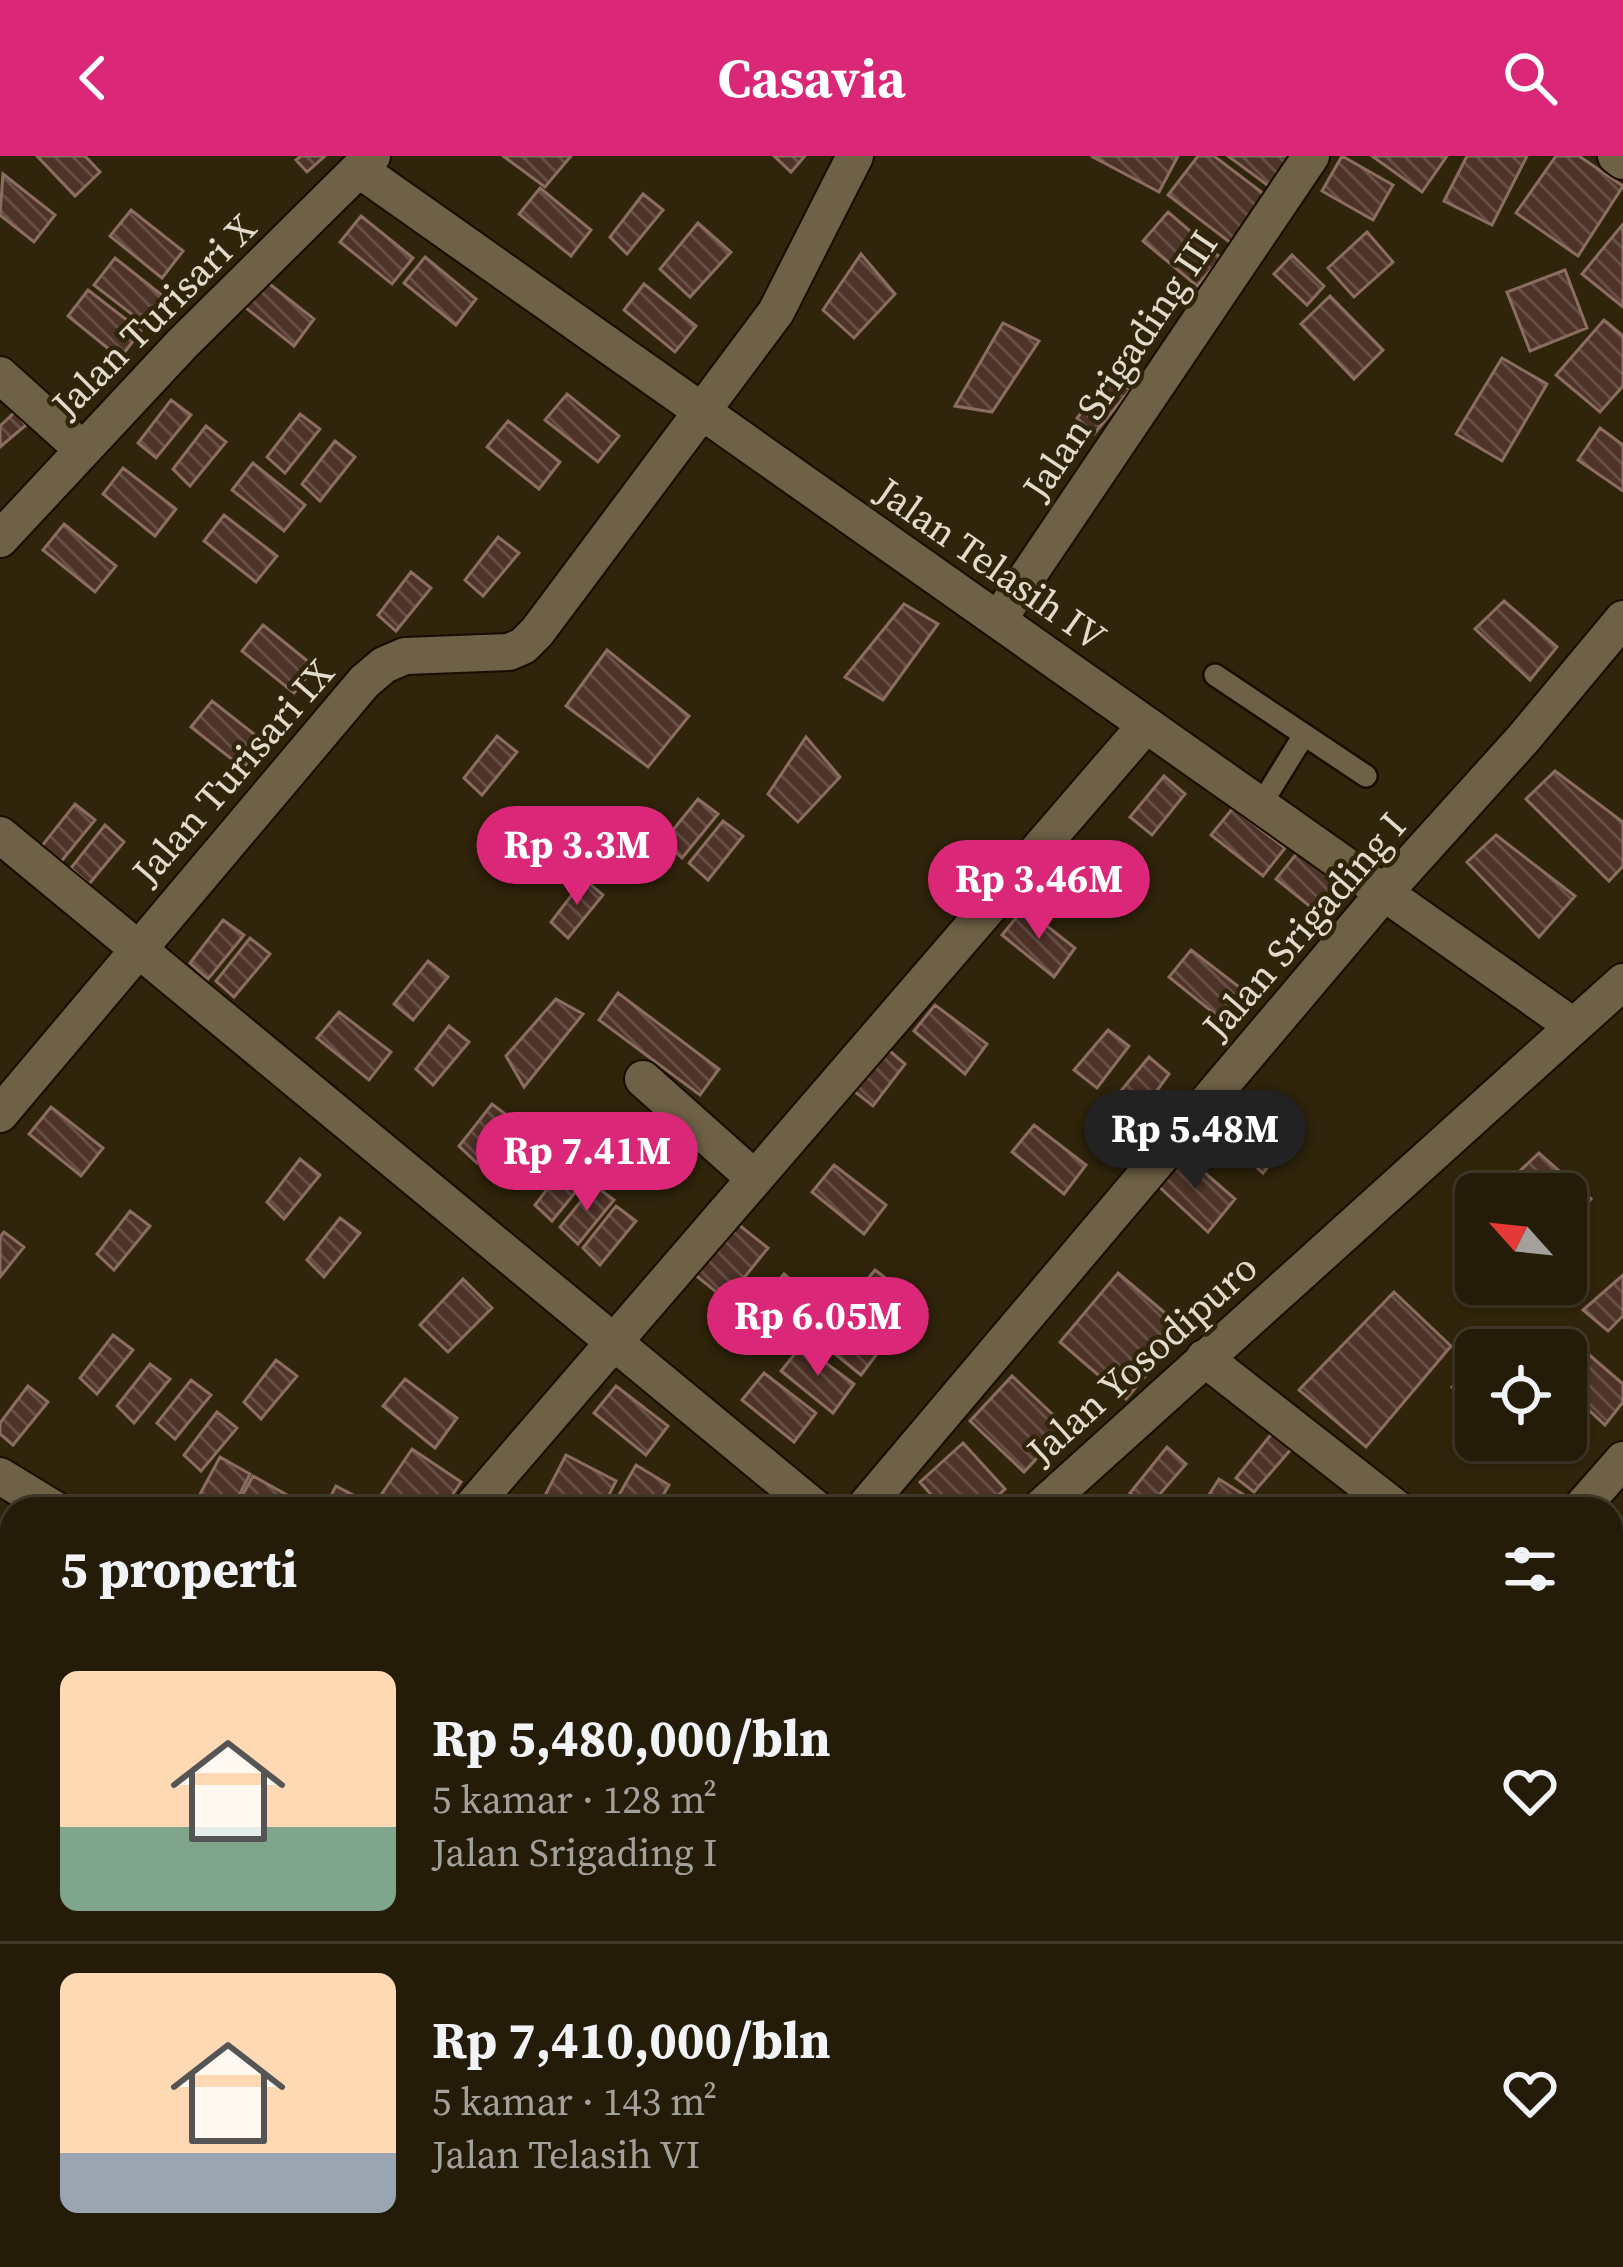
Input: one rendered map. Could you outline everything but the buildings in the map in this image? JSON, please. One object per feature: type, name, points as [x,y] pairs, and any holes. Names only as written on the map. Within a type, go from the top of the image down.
[{"type":"street","name":"Jalan Turisari IX","points":[[0,1114],[364,682],[384,665],[405,656],[509,652],[523,646],[776,312],[855,156]]},
{"type":"street","name":"Jalan Srigading III","points":[[998,620],[1312,156]]},
{"type":"street","name":"Jalan Telasih IV","points":[[366,163],[703,412],[1573,1026]]},
{"type":"street","name":"Jalan Turisari X","points":[[0,538],[366,163]]},
{"type":"street","points":[[0,375],[82,449]]},
{"type":"street","name":"Jalan Srigading I","points":[[873,1497],[1384,893],[1523,740],[1623,619]]},
{"type":"street","points":[[480,1497],[1146,724]]},
{"type":"street","points":[[0,835],[801,1497]]},
{"type":"street","name":"Jalan Yosodipuro","points":[[1053,1497],[1623,982]]},
{"type":"street","points":[[643,1078],[753,1178]]},
{"type":"street","points":[[1204,1358],[1382,1497]]},
{"type":"street","points":[[1591,1497],[1623,1460]]},
{"type":"street","points":[[0,1476],[34,1497]]},
{"type":"lane","points":[[1215,675],[1366,776]]},
{"type":"lane","points":[[1260,806],[1304,735]]}]
